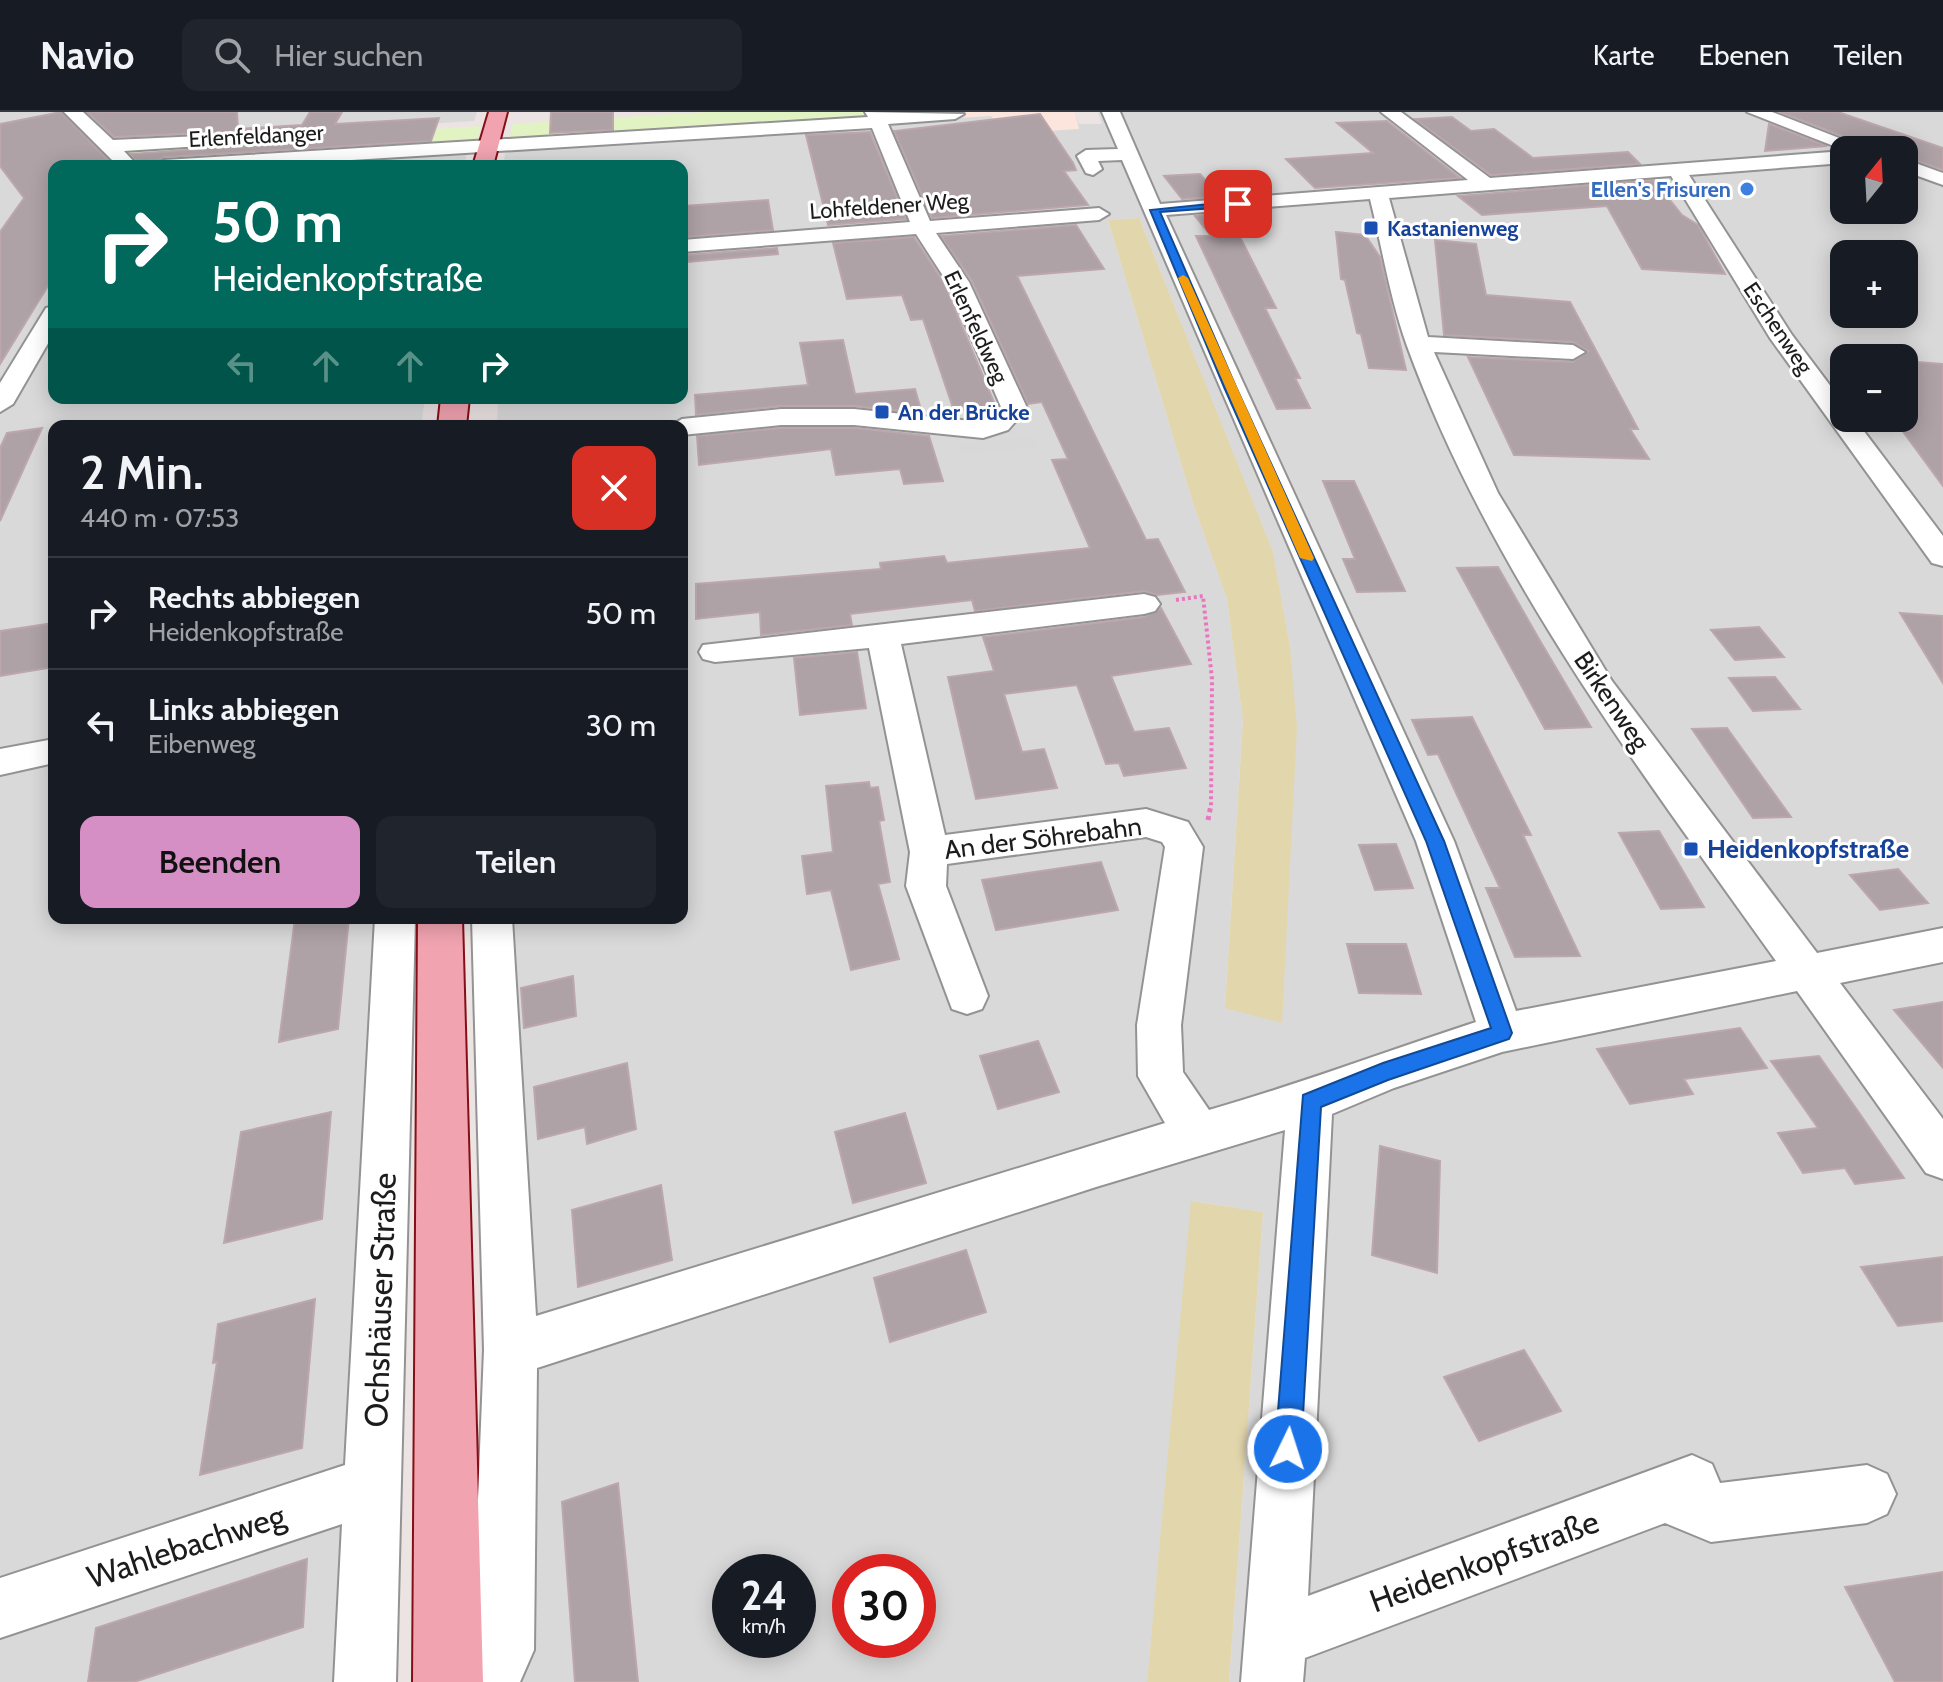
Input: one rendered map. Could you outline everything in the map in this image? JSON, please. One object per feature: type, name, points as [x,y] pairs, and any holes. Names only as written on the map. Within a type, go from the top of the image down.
[{"type":"main road","points":[[485,156],[496,120]]},
{"type":"main road","points":[[440,924],[448,1682]]},
{"type":"street","points":[[73,112],[123,160]]},
{"type":"street","points":[[1111,112],[1230,387],[1435,841],[1502,1033]]},
{"type":"street","points":[[1390,112],[1486,185]]},
{"type":"street","points":[[1756,112],[1830,138]]},
{"type":"street","name":"Erlenfeldanger","points":[[357,160],[485,156],[877,118],[955,114]]},
{"type":"street","name":"Erlenfeldweg","points":[[688,426],[781,417],[854,417],[983,430],[999,424],[1014,408],[958,282],[922,227],[877,118]]},
{"type":"street","name":"Erlenfeldanger","points":[[110,146],[218,140]]},
{"type":"street","points":[[1084,156],[1129,154]]},
{"type":"street","points":[[1154,210],[1830,158]]},
{"type":"street","points":[[1918,170],[1943,179]]},
{"type":"street","name":"Eschenweg","points":[[1677,171],[1782,338],[1943,557]]},
{"type":"street","name":"Birkenweg","points":[[1378,193],[1418,344],[1484,493],[1599,688],[1943,1157]]},
{"type":"street","name":"Lohfeldener Weg","points":[[688,246],[1099,214]]},
{"type":"street","points":[[0,404],[48,323]]},
{"type":"street","points":[[1418,344],[1573,352]]},
{"type":"street","points":[[715,652],[883,636],[1144,604]]},
{"type":"street","name":"An der Söhrebahn","points":[[883,636],[929,852],[926,886],[967,996]]},
{"type":"street","points":[[0,762],[48,752]]},
{"type":"street","name":"An der Söhrebahn","points":[[929,852],[1146,823],[1175,832],[1184,847],[1159,1025],[1161,1076],[1199,1135]]},
{"type":"street","name":"Ochshäuser Straße","points":[[365,1682],[395,924]]},
{"type":"street","points":[[488,1682],[503,1650],[511,1350],[492,924]]},
{"type":"street","points":[[511,1350],[1096,1165],[1310,1102],[1383,1072],[1502,1033],[1943,945]]},
{"type":"street","name":"Heidenkopfstraße","points":[[1310,1102],[1274,1660],[1679,1489],[1711,1513],[1867,1494]]},
{"type":"street","name":"Wahlebachweg","points":[[0,1608],[372,1485]]},
{"type":"path","points":[[1144,604],[1203,596],[1213,648],[1211,818],[1175,832]]},
{"type":"shaded area","points":[[0,112],[56,112],[106,160],[48,160],[48,404],[424,404],[422,420],[48,420],[48,924],[383,924],[344,1682],[0,1682]]},
{"type":"shaded area","points":[[90,112],[477,112],[474,121],[119,143]]},
{"type":"shaded area","points":[[887,112],[1075,112],[1079,124],[1102,124],[1098,112],[1943,112],[1943,1682],[1229,1682],[1263,1212],[1192,1201],[1147,1682],[511,1682],[539,1388],[526,1258],[508,924],[688,924],[688,420],[497,420],[498,404],[688,404],[688,160],[504,160],[506,148],[890,121]],"holes":[[[1139,218],[1273,553],[1290,647],[1292,807],[1281,1022],[1225,1007],[1243,720],[1227,599],[1193,503],[1108,220]]]},
{"type":"shaded area","points":[[887,112],[1075,112],[1079,129],[1002,134],[991,116],[891,122]]},
{"type":"shaded area","points":[[468,150],[466,160],[306,160]]},
{"type":"shaded area","points":[[1139,218],[1273,552],[1290,647],[1297,728],[1282,1023],[1225,1008],[1243,720],[1227,599],[1193,503],[1108,220]]},
{"type":"shaded area","points":[[1035,437],[1039,447],[962,454],[959,443]]},
{"type":"shaded area","points":[[1191,1201],[1263,1212],[1229,1682],[1147,1682]]},
{"type":"green space","points":[[707,112],[865,112],[868,118],[508,142],[513,124]]},
{"type":"green space","points":[[481,126],[476,145],[227,160],[133,160],[123,149]]},
{"type":"building","points":[[61,112],[108,160],[48,160],[48,286],[0,364],[0,232],[24,198],[0,166],[0,124]]},
{"type":"building","points":[[87,112],[237,112],[238,129],[302,125],[310,112],[342,112],[335,124],[439,118],[431,141],[164,157],[160,160],[135,160],[130,154],[201,149],[213,140],[201,133],[114,137]]},
{"type":"building","points":[[551,112],[613,112],[613,130],[550,133]]},
{"type":"building","points":[[1780,112],[1838,112],[1908,136],[1842,136]]},
{"type":"building","points":[[1040,114],[1073,163],[1076,170],[1064,171],[1088,205],[932,218],[894,131]]},
{"type":"building","points":[[1452,117],[1471,131],[1494,129],[1533,158],[1628,152],[1640,164],[1491,175],[1415,119]]},
{"type":"building","points":[[1387,121],[1460,178],[1315,188],[1286,159],[1373,153],[1337,123]]},
{"type":"building","points":[[1769,124],[1827,146],[1765,151]]},
{"type":"building","points":[[870,132],[906,219],[828,225],[806,135]]},
{"type":"building","points":[[1918,139],[1943,148],[1943,170],[1918,161]]},
{"type":"building","points":[[1200,174],[1213,189],[1213,197],[1182,199],[1164,176]]},
{"type":"building","points":[[1654,180],[1682,215],[1698,225],[1725,274],[1642,269],[1607,206],[1482,215],[1458,196]]},
{"type":"building","points":[[768,200],[773,230],[688,237],[688,206]]},
{"type":"building","points":[[1213,214],[1212,236],[1239,235],[1276,308],[1265,308],[1300,378],[1295,378],[1310,408],[1277,409],[1196,236],[1211,236],[1195,216]]},
{"type":"building","points":[[1076,225],[1104,269],[1017,276],[1146,540],[1158,539],[1185,592],[1157,595],[1144,591],[975,611],[972,600],[850,614],[852,625],[761,635],[760,612],[696,619],[696,584],[881,569],[880,563],[944,556],[947,563],[1090,548],[1052,460],[1068,459],[1042,402],[1028,404],[972,281],[941,236]]},
{"type":"building","points":[[1336,232],[1365,235],[1380,257],[1406,370],[1369,368],[1345,280],[1341,279]]},
{"type":"building","points":[[914,237],[944,283],[996,407],[954,411],[923,319],[911,320],[902,295],[847,299],[833,243]]},
{"type":"building","points":[[1435,240],[1476,244],[1486,295],[1570,302],[1638,429],[1630,429],[1649,459],[1514,455],[1468,357],[1573,362],[1588,351],[1573,342],[1444,335]]},
{"type":"building","points":[[777,248],[778,254],[688,262],[688,255]]},
{"type":"building","points":[[843,340],[855,394],[915,389],[922,413],[854,406],[781,406],[696,415],[695,395],[808,385],[800,343]]},
{"type":"building","points":[[1918,362],[1943,364],[1943,486],[1903,432],[1918,432]]},
{"type":"building","points":[[42,428],[0,521],[0,448],[7,433]]},
{"type":"building","points":[[781,428],[854,428],[929,436],[943,481],[904,484],[900,469],[836,475],[831,449],[699,465],[697,436]]},
{"type":"building","points":[[1323,481],[1354,481],[1405,591],[1357,592],[1343,559],[1355,559]]},
{"type":"building","points":[[1498,567],[1591,727],[1545,729],[1457,568]]},
{"type":"building","points":[[1161,608],[1191,664],[1111,676],[1134,732],[1169,728],[1186,768],[1124,776],[1119,763],[1106,764],[1077,685],[1004,694],[1022,752],[1044,749],[1057,788],[976,799],[948,677],[994,671],[983,637],[1144,617]]},
{"type":"building","points":[[1900,613],[1943,616],[1943,683]]},
{"type":"building","points":[[48,624],[48,668],[0,676],[0,631]]},
{"type":"building","points":[[1759,627],[1784,657],[1735,660],[1711,630]]},
{"type":"building","points":[[857,652],[866,708],[800,715],[794,658]]},
{"type":"building","points":[[1775,677],[1800,709],[1753,711],[1729,678]]},
{"type":"building","points":[[1472,717],[1531,835],[1523,835],[1580,956],[1515,957],[1486,888],[1500,888],[1438,754],[1428,755],[1412,720]]},
{"type":"building","points":[[1727,728],[1791,817],[1753,818],[1692,729]]},
{"type":"building","points":[[869,782],[870,788],[878,787],[884,820],[879,821],[890,882],[878,884],[899,959],[851,970],[831,890],[807,894],[802,856],[833,852],[826,786]]},
{"type":"building","points":[[1659,831],[1704,907],[1661,909],[1619,833]]},
{"type":"building","points":[[1396,844],[1413,888],[1375,890],[1359,845]]},
{"type":"building","points":[[1101,862],[1118,910],[996,930],[982,880]]},
{"type":"building","points":[[1898,869],[1928,903],[1880,910],[1850,875]]},
{"type":"building","points":[[294,924],[348,924],[338,1029],[279,1042]]},
{"type":"building","points":[[1347,944],[1406,944],[1421,994],[1359,993]]},
{"type":"building","points":[[573,976],[576,1016],[524,1028],[521,988]]},
{"type":"building","points":[[1943,1002],[1943,1068],[1894,1010]]},
{"type":"building","points":[[1740,1028],[1767,1068],[1684,1079],[1693,1094],[1630,1104],[1597,1049]]},
{"type":"building","points":[[1038,1041],[1059,1092],[998,1109],[980,1056]]},
{"type":"building","points":[[1819,1056],[1904,1178],[1855,1184],[1845,1168],[1803,1173],[1778,1133],[1818,1128],[1771,1061]]},
{"type":"building","points":[[627,1063],[636,1129],[587,1144],[585,1127],[538,1139],[534,1087]]},
{"type":"building","points":[[331,1112],[322,1219],[224,1243],[241,1132]]},
{"type":"building","points":[[905,1113],[926,1183],[853,1203],[835,1132]]},
{"type":"building","points":[[1380,1146],[1440,1161],[1437,1273],[1372,1255]]},
{"type":"building","points":[[661,1185],[672,1260],[578,1287],[572,1210]]},
{"type":"building","points":[[966,1250],[986,1312],[890,1342],[874,1278]]},
{"type":"building","points":[[1943,1257],[1943,1321],[1898,1326],[1861,1267]]},
{"type":"building","points":[[315,1299],[302,1448],[200,1475],[217,1362],[213,1363],[218,1324]]},
{"type":"building","points":[[1524,1350],[1561,1411],[1479,1441],[1444,1377]]},
{"type":"building","points":[[618,1483],[638,1682],[575,1682],[562,1502]]},
{"type":"building","points":[[307,1559],[303,1627],[134,1682],[88,1682],[96,1628]]},
{"type":"building","points":[[1943,1572],[1943,1682],[1895,1682],[1845,1587]]},
{"type":"slow traffic","points":[[1183,278],[1307,558]]},
{"type":"place","name":"Ellen's Frisuren","points":[[1747,189]]},
{"type":"place","name":"Kastanienweg","points":[[1371,228]]},
{"type":"place","name":"An der Brücke","points":[[882,412]]},
{"type":"place","name":"Heidenkopfstraße","points":[[1691,849]]},
{"type":"route","points":[[1238,204],[1154,210],[1230,387],[1435,841],[1502,1033],[1383,1072],[1310,1102],[1288,1449]]}]
